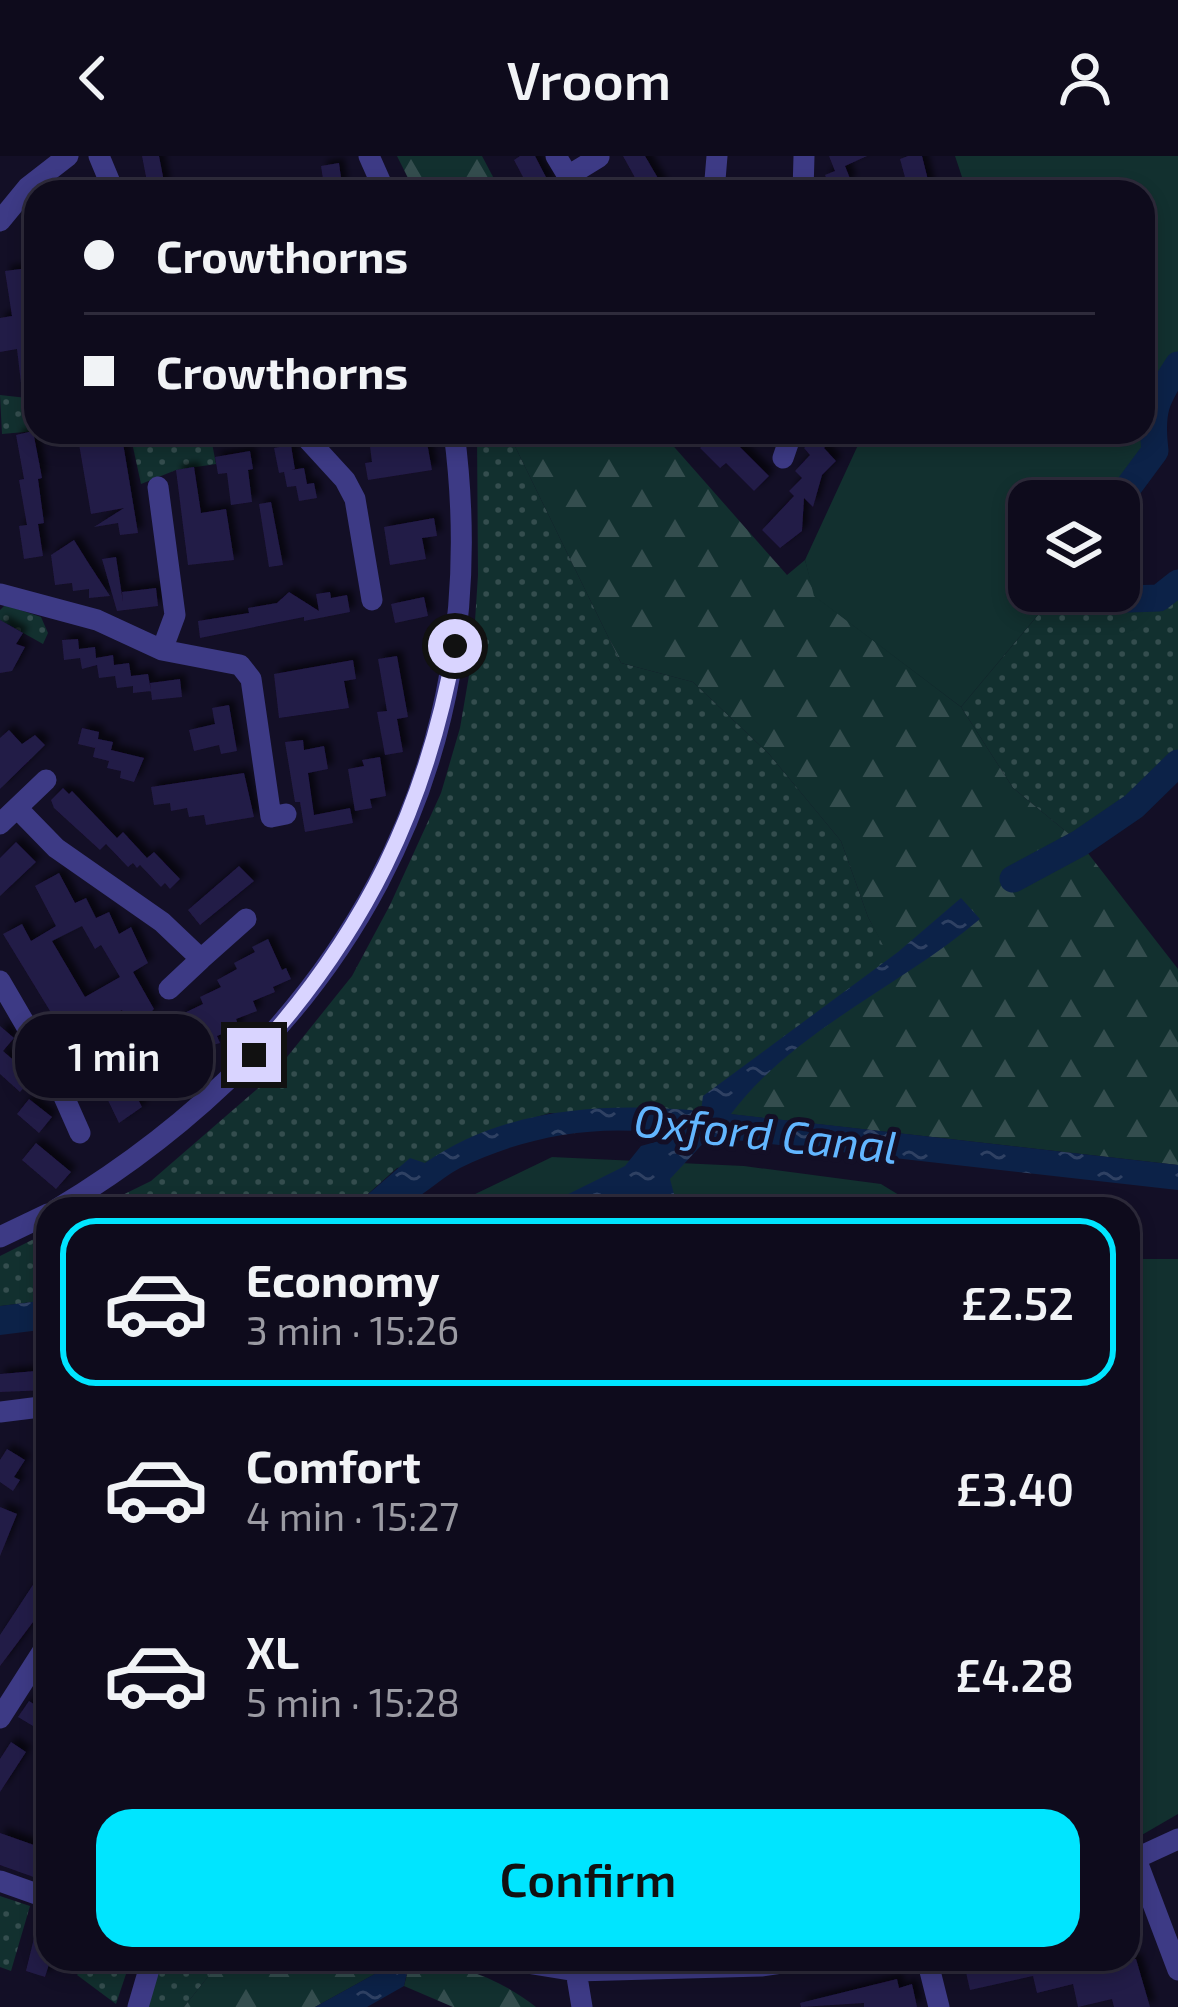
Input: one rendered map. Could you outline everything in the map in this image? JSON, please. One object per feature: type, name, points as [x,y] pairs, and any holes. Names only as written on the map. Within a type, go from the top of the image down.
[{"type":"street","points":[[37,180],[68,156]]},
{"type":"street","points":[[556,156],[568,176],[599,157]]},
{"type":"street","points":[[0,221],[24,192]]},
{"type":"street","points":[[312,444],[345,480],[356,501],[372,600]]},
{"type":"street","points":[[77,1197],[126,1167],[234,1077],[312,986],[348,934],[393,850],[430,763],[455,646],[462,578],[462,495],[456,444]]},
{"type":"street","points":[[158,487],[175,615],[162,650]]},
{"type":"street","points":[[0,594],[97,620],[162,650],[240,665],[251,679],[271,817],[286,814]]},
{"type":"street","points":[[46,780],[8,816],[162,922],[201,959]]},
{"type":"street","points":[[169,989],[247,919]]},
{"type":"street","points":[[0,981],[53,1072],[79,1133]]},
{"type":"street","points":[[0,1237],[36,1220]]},
{"type":"street","points":[[0,1412],[36,1408]]},
{"type":"street","points":[[0,1718],[36,1662]]},
{"type":"street","points":[[1140,1856],[1178,1839]]},
{"type":"street","points":[[1140,1879],[1178,1970]]},
{"type":"street","points":[[0,1881],[36,1892]]},
{"type":"street","points":[[138,2007],[148,1971]]},
{"type":"street","points":[[576,1971],[582,2007]]},
{"type":"street","points":[[930,1971],[939,2007]]},
{"type":"green space","points":[[397,156],[482,156],[495,180],[409,180]]},
{"type":"green space","points":[[955,156],[1178,156],[1178,365],[1155,406],[1155,180],[963,180]]},
{"type":"green space","points":[[0,395],[24,398],[24,432],[2,434]]},
{"type":"green space","points":[[132,444],[212,444],[216,464],[176,470],[141,484]]},
{"type":"green space","points":[[477,444],[514,444],[621,663],[693,682],[769,754],[841,841],[868,917],[895,966],[712,1112],[550,1113],[483,1133],[425,1163],[397,1168],[364,1197],[118,1197],[151,1181],[271,1077],[352,976],[441,793],[460,728],[473,652]]},
{"type":"green space","points":[[514,444],[672,444],[787,575],[805,560],[815,596],[961,707],[1013,788],[1080,843],[1178,969],[1178,1165],[712,1112],[894,966],[868,917],[841,841],[769,754],[693,682],[621,663]]},
{"type":"green space","points":[[858,444],[1154,444],[1155,451],[1134,480],[1008,480],[1008,612],[1040,612],[961,707],[814,596],[805,560]]},
{"type":"green space","points":[[1178,583],[1178,763],[1134,806],[1080,843],[1013,788],[961,707],[1040,612],[1140,612],[1140,599],[1159,598]]},
{"type":"green space","points":[[5,605],[41,617],[48,633],[43,644],[0,620]]},
{"type":"green space","points":[[552,1157],[744,1166],[881,1184],[902,1197],[469,1197]]},
{"type":"green space","points":[[36,1238],[36,1302],[0,1306],[0,1256]]},
{"type":"green space","points":[[1140,1259],[1178,1259],[1178,1814],[1140,1836]]},
{"type":"green space","points":[[0,1896],[30,1906],[11,1971],[0,1967]]},
{"type":"green space","points":[[80,1971],[127,1971],[116,2004],[77,1975]]},
{"type":"green space","points":[[158,1971],[212,1971],[184,2007],[148,2007]]},
{"type":"green space","points":[[212,1971],[380,1971],[315,2007],[184,2007]]},
{"type":"green space","points":[[408,1971],[466,1971],[536,2007],[453,2007],[404,1986]]},
{"type":"water","name":"Oxford Canal","points":[[961,898],[980,919],[785,1058],[731,1114],[1178,1165],[1178,1190],[709,1137],[670,1179],[675,1197],[562,1197],[625,1166],[641,1146],[677,1136],[622,1130],[566,1134],[512,1147],[460,1168],[418,1197],[365,1197],[410,1158],[425,1163],[456,1144],[523,1120],[629,1107],[701,1111],[703,1096],[898,952]]},
{"type":"water","points":[[36,1302],[36,1330],[0,1335],[0,1306]]},
{"type":"water","points":[[380,1971],[407,1971],[404,1986],[367,2007],[315,2007]]},
{"type":"building","points":[[142,156],[159,156],[164,180],[147,180]]},
{"type":"building","points":[[535,156],[547,180],[525,180],[514,160]]},
{"type":"building","points":[[623,156],[645,156],[659,180],[636,180]]},
{"type":"building","points":[[829,156],[867,156],[845,166],[851,180],[827,180],[825,175],[835,171]]},
{"type":"building","points":[[922,156],[928,180],[906,180],[900,159]]},
{"type":"building","points":[[339,163],[341,180],[323,180],[321,166]]},
{"type":"building","points":[[21,269],[24,286],[24,392],[17,349],[0,352],[0,318],[12,316],[5,271]]},
{"type":"building","points":[[24,433],[24,444],[35,444],[42,478],[38,479],[44,523],[38,524],[43,556],[24,559],[19,526],[27,525],[16,435]]},
{"type":"building","points":[[79,444],[123,444],[138,533],[120,535],[118,523],[94,527],[124,508],[91,514]]},
{"type":"building","points":[[370,444],[427,444],[432,470],[368,480],[365,463],[372,462]]},
{"type":"building","points":[[737,444],[769,476],[754,491],[726,463],[720,468],[700,448]]},
{"type":"building","points":[[828,444],[824,448],[836,461],[822,475],[813,507],[804,498],[802,531],[780,548],[762,530],[794,496],[789,491],[802,478],[795,471],[810,455],[804,448]]},
{"type":"building","points":[[291,445],[295,469],[304,468],[307,484],[314,483],[317,498],[299,501],[296,486],[287,487],[284,472],[279,473],[274,448]]},
{"type":"building","points":[[250,451],[252,502],[231,505],[227,473],[218,474],[215,457]]},
{"type":"building","points":[[194,467],[201,513],[226,509],[234,560],[188,565],[176,470]]},
{"type":"building","points":[[271,502],[283,565],[269,567],[259,504]]},
{"type":"building","points":[[434,518],[437,536],[422,538],[426,559],[390,565],[384,527]]},
{"type":"building","points":[[74,540],[110,596],[89,598],[89,589],[73,591],[72,583],[55,585],[51,555]]},
{"type":"building","points":[[116,557],[123,602],[122,592],[156,588],[158,606],[117,611],[102,559]]},
{"type":"building","points":[[289,592],[319,611],[316,594],[347,595],[350,612],[200,638],[198,621],[249,613],[248,608],[277,603]]},
{"type":"building","points":[[424,597],[428,616],[395,623],[391,604]]},
{"type":"building","points":[[0,620],[23,633],[16,644],[25,647],[12,671],[0,673]]},
{"type":"building","points":[[78,639],[79,649],[95,647],[96,658],[113,655],[114,665],[129,663],[131,676],[148,674],[151,691],[117,688],[115,676],[99,678],[97,665],[82,669],[80,658],[64,660],[62,640]]},
{"type":"building","points":[[397,656],[408,717],[397,719],[403,752],[385,755],[377,712],[387,711],[378,659]]},
{"type":"building","points":[[353,660],[356,679],[344,681],[349,708],[279,718],[274,674]]},
{"type":"building","points":[[180,679],[182,697],[152,700],[150,683]]},
{"type":"building","points":[[229,705],[237,751],[221,754],[219,745],[194,751],[189,730],[215,724],[212,708]]},
{"type":"building","points":[[82,728],[113,742],[111,750],[144,758],[134,782],[120,778],[121,771],[107,768],[109,761],[93,757],[96,744],[95,748],[78,744]]},
{"type":"building","points":[[9,730],[22,744],[35,735],[45,745],[0,789],[0,738]]},
{"type":"building","points":[[303,740],[304,750],[324,746],[328,769],[308,773],[314,815],[350,808],[353,823],[305,832],[285,742]]},
{"type":"building","points":[[380,757],[386,796],[370,799],[372,808],[355,811],[348,769]]},
{"type":"building","points":[[244,773],[254,817],[206,825],[204,815],[189,817],[187,808],[171,811],[170,803],[154,805],[151,787]]},
{"type":"building","points":[[63,788],[69,794],[72,791],[117,838],[123,832],[147,858],[154,852],[180,879],[170,889],[165,883],[161,887],[140,865],[128,867],[106,844],[100,850],[54,808],[51,800]]},
{"type":"building","points":[[16,842],[36,862],[0,896],[0,858]]},
{"type":"building","points":[[239,866],[254,881],[200,925],[188,910]]},
{"type":"building","points":[[59,873],[75,903],[86,898],[96,918],[109,912],[119,934],[131,927],[148,963],[133,972],[154,1009],[130,1034],[122,1010],[86,1024],[101,1063],[115,1056],[142,1107],[119,1123],[100,1084],[89,1089],[58,1024],[3,934],[22,924],[31,941],[56,926],[35,886]],"holes":[[[82,926],[95,949],[101,945],[120,977],[85,997],[52,941]]]},
{"type":"building","points":[[268,939],[291,979],[253,1001],[257,1011],[236,1019],[239,1027],[217,1036],[220,1043],[174,1056],[169,1046],[161,1050],[154,1036],[184,1022],[180,1015],[203,1004],[200,997],[221,987],[217,980],[237,969],[234,963]]},
{"type":"building","points":[[0,1026],[14,1038],[3,1051],[33,1077],[20,1092],[0,1074]]},
{"type":"building","points":[[29,1099],[52,1117],[39,1133],[17,1114]]},
{"type":"building","points":[[36,1143],[71,1172],[56,1189],[22,1160]]},
{"type":"building","points":[[36,1371],[36,1390],[0,1392],[0,1374]]},
{"type":"building","points":[[7,1449],[25,1460],[14,1477],[20,1480],[13,1491],[0,1482],[0,1460]]},
{"type":"building","points":[[0,1507],[17,1514],[0,1556]]},
{"type":"building","points":[[36,1580],[36,1618],[0,1666],[0,1635]]},
{"type":"building","points":[[29,1701],[36,1705],[36,1728],[18,1717]]},
{"type":"building","points":[[11,1742],[26,1752],[0,1792],[0,1759]]},
{"type":"building","points":[[0,1833],[36,1846],[36,1878],[0,1865]]},
{"type":"building","points":[[34,1938],[36,1971],[47,1971],[45,1977],[26,1971]]},
{"type":"building","points":[[966,1971],[1140,1971],[1150,2007],[1114,2007],[1112,1999],[1078,2007],[1073,1984],[1037,1993],[1033,1976],[970,1990]]},
{"type":"building","points":[[897,1979],[899,1988],[912,1984],[917,2007],[864,2007],[864,2003],[801,2007],[800,2003]]},
{"type":"waterway","points":[[1155,412],[1178,365]]},
{"type":"waterway","points":[[1134,480],[1155,451],[1154,444]]},
{"type":"waterway","points":[[1140,599],[1159,598],[1178,583]]},
{"type":"waterway","points":[[1013,879],[1080,843],[1134,806],[1178,763]]},
{"type":"route","points":[[254,1055],[348,934],[393,850],[430,763],[455,646]]}]
